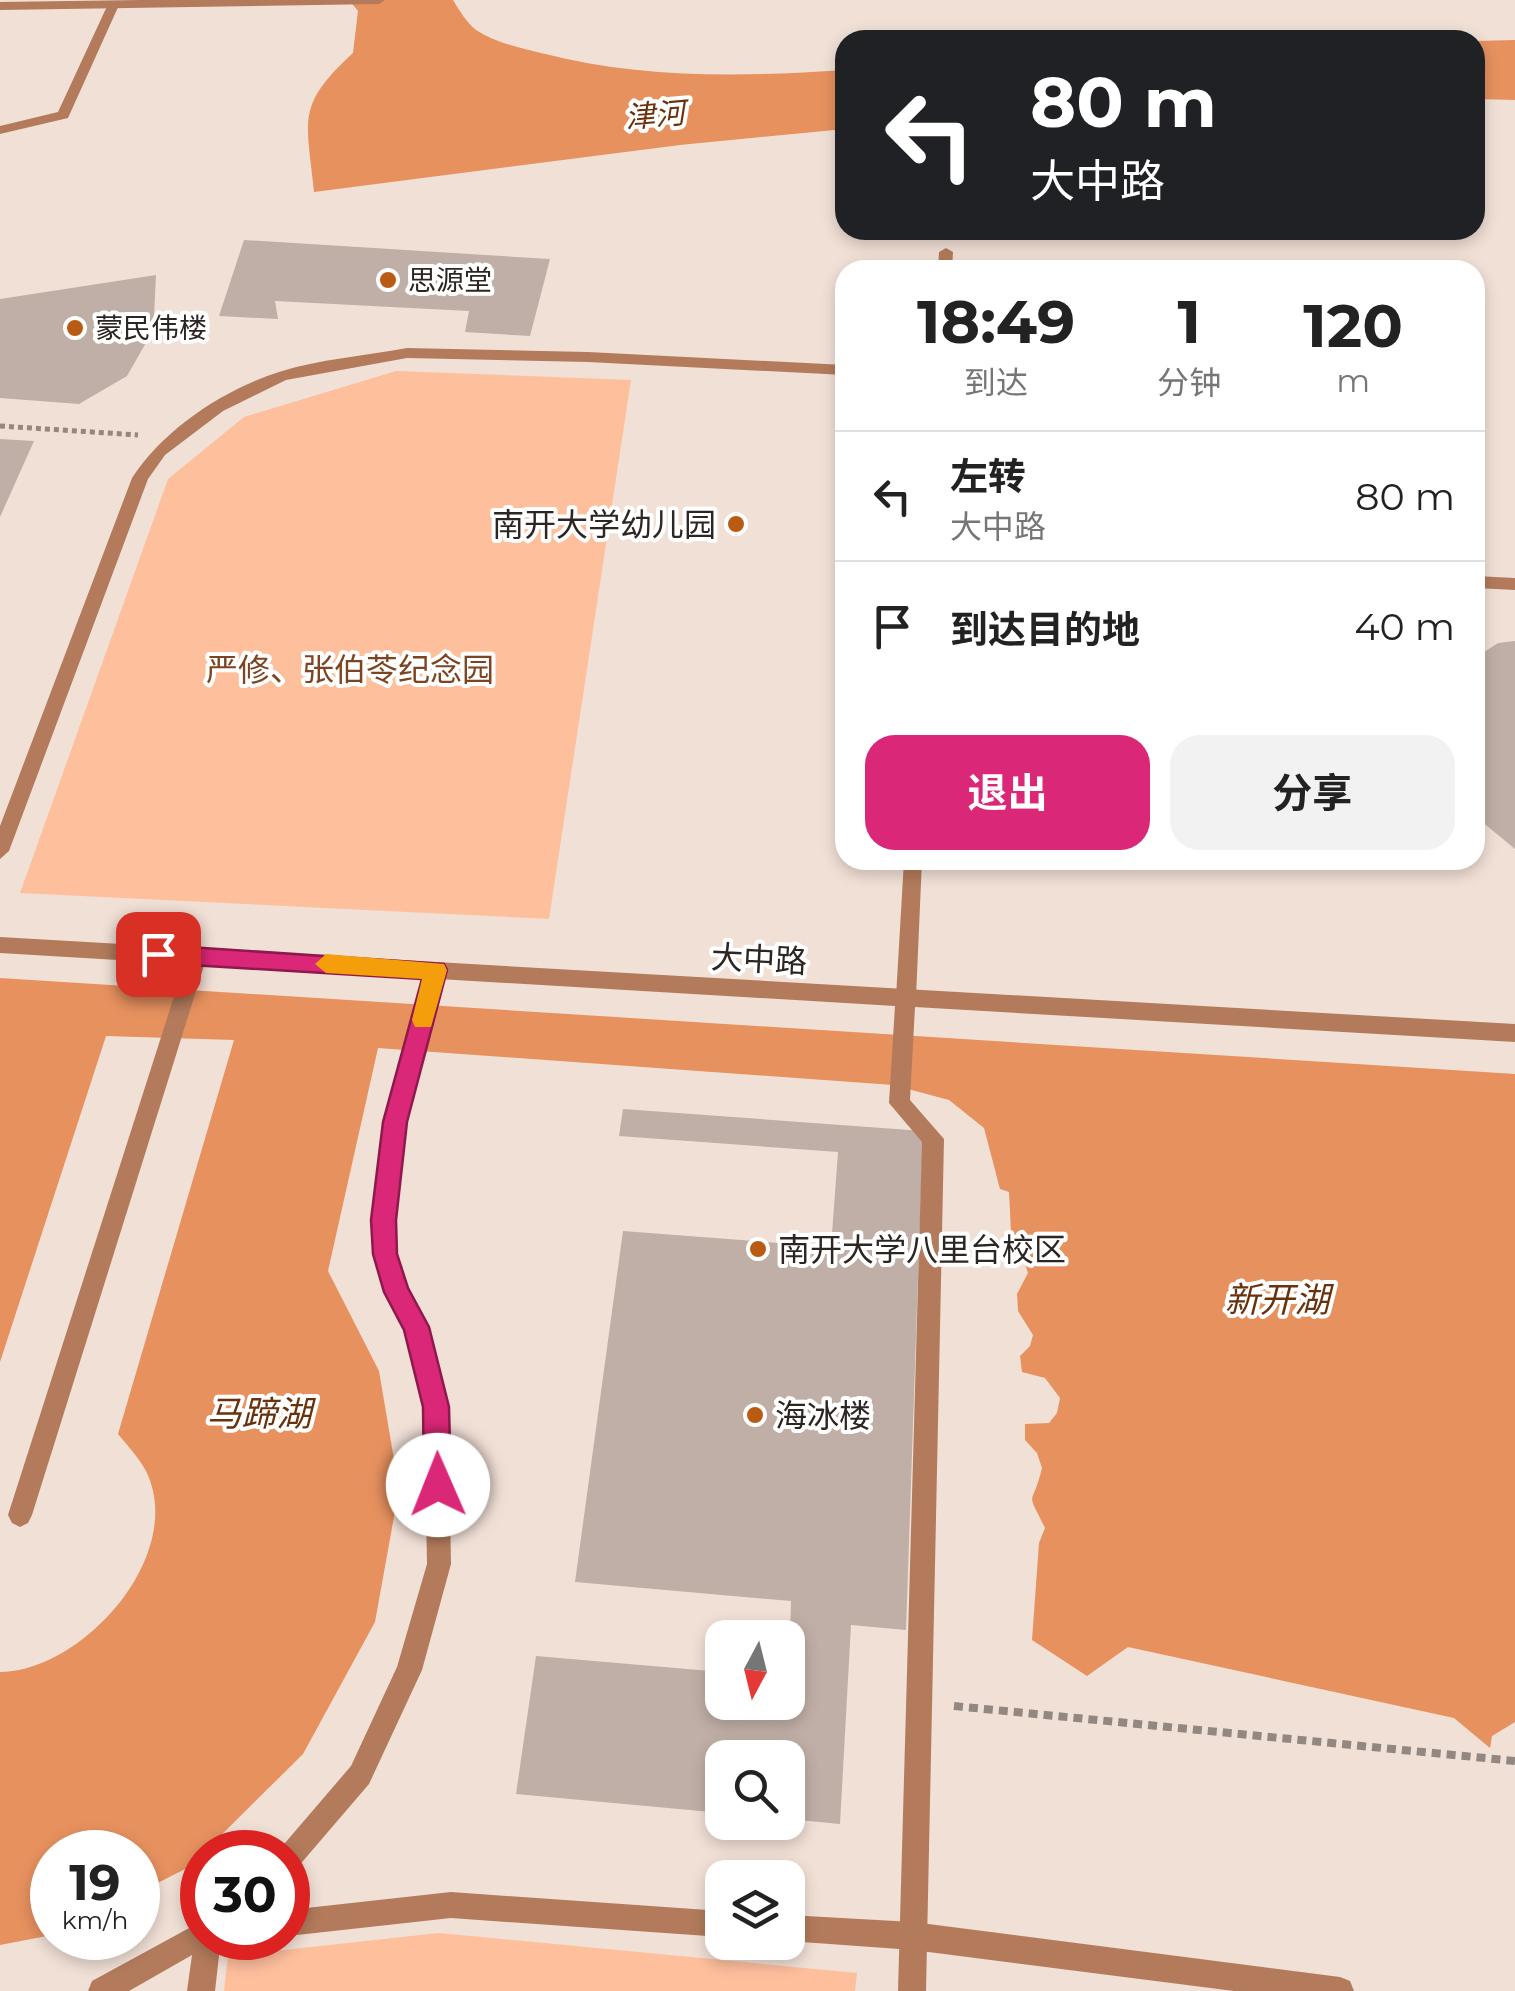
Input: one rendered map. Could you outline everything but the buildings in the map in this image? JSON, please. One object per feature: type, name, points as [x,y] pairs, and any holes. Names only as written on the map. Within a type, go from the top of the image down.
[{"type":"street","points":[[0,6],[379,0]]},
{"type":"street","points":[[0,130],[63,116],[113,5]]},
{"type":"street","points":[[946,252],[946,260]]},
{"type":"street","points":[[0,851],[126,510],[159,450],[217,408],[282,376],[407,354],[588,357],[835,369]]},
{"type":"street","points":[[1485,582],[1515,584]]},
{"type":"street","points":[[912,870],[899,1103],[933,1139],[912,1991]]},
{"type":"street","name":"大中路","points":[[0,945],[1515,1033]]},
{"type":"street","points":[[20,1515],[172,1046],[197,956]]},
{"type":"street","points":[[310,1834],[360,1775],[409,1670],[439,1564],[436,1407],[416,1327],[396,1292],[385,1254],[384,1220],[395,1122],[436,970]]},
{"type":"street","points":[[310,1921],[451,1906],[705,1923]]},
{"type":"street","points":[[805,1929],[913,1936],[1340,1991]]},
{"type":"street","points":[[102,1991],[180,1949]]},
{"type":"street","points":[[201,1991],[203,1960]]},
{"type":"path","points":[[0,426],[176,438]]},
{"type":"path","points":[[922,1702],[1515,1761]]},
{"type":"green space","name":"严修、张伯苓纪念园","points":[[396,371],[631,380],[549,919],[20,893],[168,479],[244,417]]},
{"type":"green space","points":[[439,1933],[857,1973],[855,1991],[224,1991],[228,1960],[310,1960],[310,1947]]},
{"type":"water","name":"津河","points":[[349,0],[453,0],[476,30],[491,38],[616,68],[730,75],[835,71],[835,130],[680,145],[314,192],[309,115],[321,87],[353,53],[358,11]]},
{"type":"water","points":[[1515,40],[1515,100],[1485,99],[1485,41]]},
{"type":"water","name":"新开湖","points":[[0,978],[1515,1074],[1515,1722],[1492,1736],[1490,1748],[1454,1718],[1128,1647],[1087,1676],[1032,1640],[1039,1543],[1045,1528],[1032,1498],[1042,1468],[1037,1453],[1025,1440],[1025,1424],[1049,1423],[1057,1413],[1060,1398],[1045,1378],[1022,1372],[1020,1356],[1030,1346],[1033,1335],[1018,1311],[1017,1294],[1028,1273],[1024,1261],[1012,1253],[1009,1192],[1000,1189],[984,1128],[949,1100],[893,1085],[378,1048],[328,1271],[379,1371],[399,1489],[375,1622],[303,1754],[226,1830],[180,1830],[180,1872],[160,1882],[160,1830],[30,1830],[30,1939],[0,1945],[0,1672],[32,1666],[64,1652],[94,1630],[120,1602],[140,1571],[152,1537],[155,1503],[146,1471],[118,1434],[234,1040],[106,1036],[0,1362]]},
{"type":"slow traffic","points":[[326,964],[436,970],[423,1020]]},
{"type":"place","name":"思源堂","points":[[388,280]]},
{"type":"place","name":"蒙民伟楼","points":[[75,328]]},
{"type":"place","name":"南开大学幼儿园","points":[[736,524]]},
{"type":"place","name":"南开大学八里台校区","points":[[758,1249]]},
{"type":"place","name":"海冰楼","points":[[755,1415]]},
{"type":"route","points":[[158,954],[436,970],[395,1122],[384,1220],[385,1254],[396,1292],[416,1327],[436,1407],[438,1485]]},
{"type":"water label","name":"马蹄湖","points":[[259,1413]]}]
